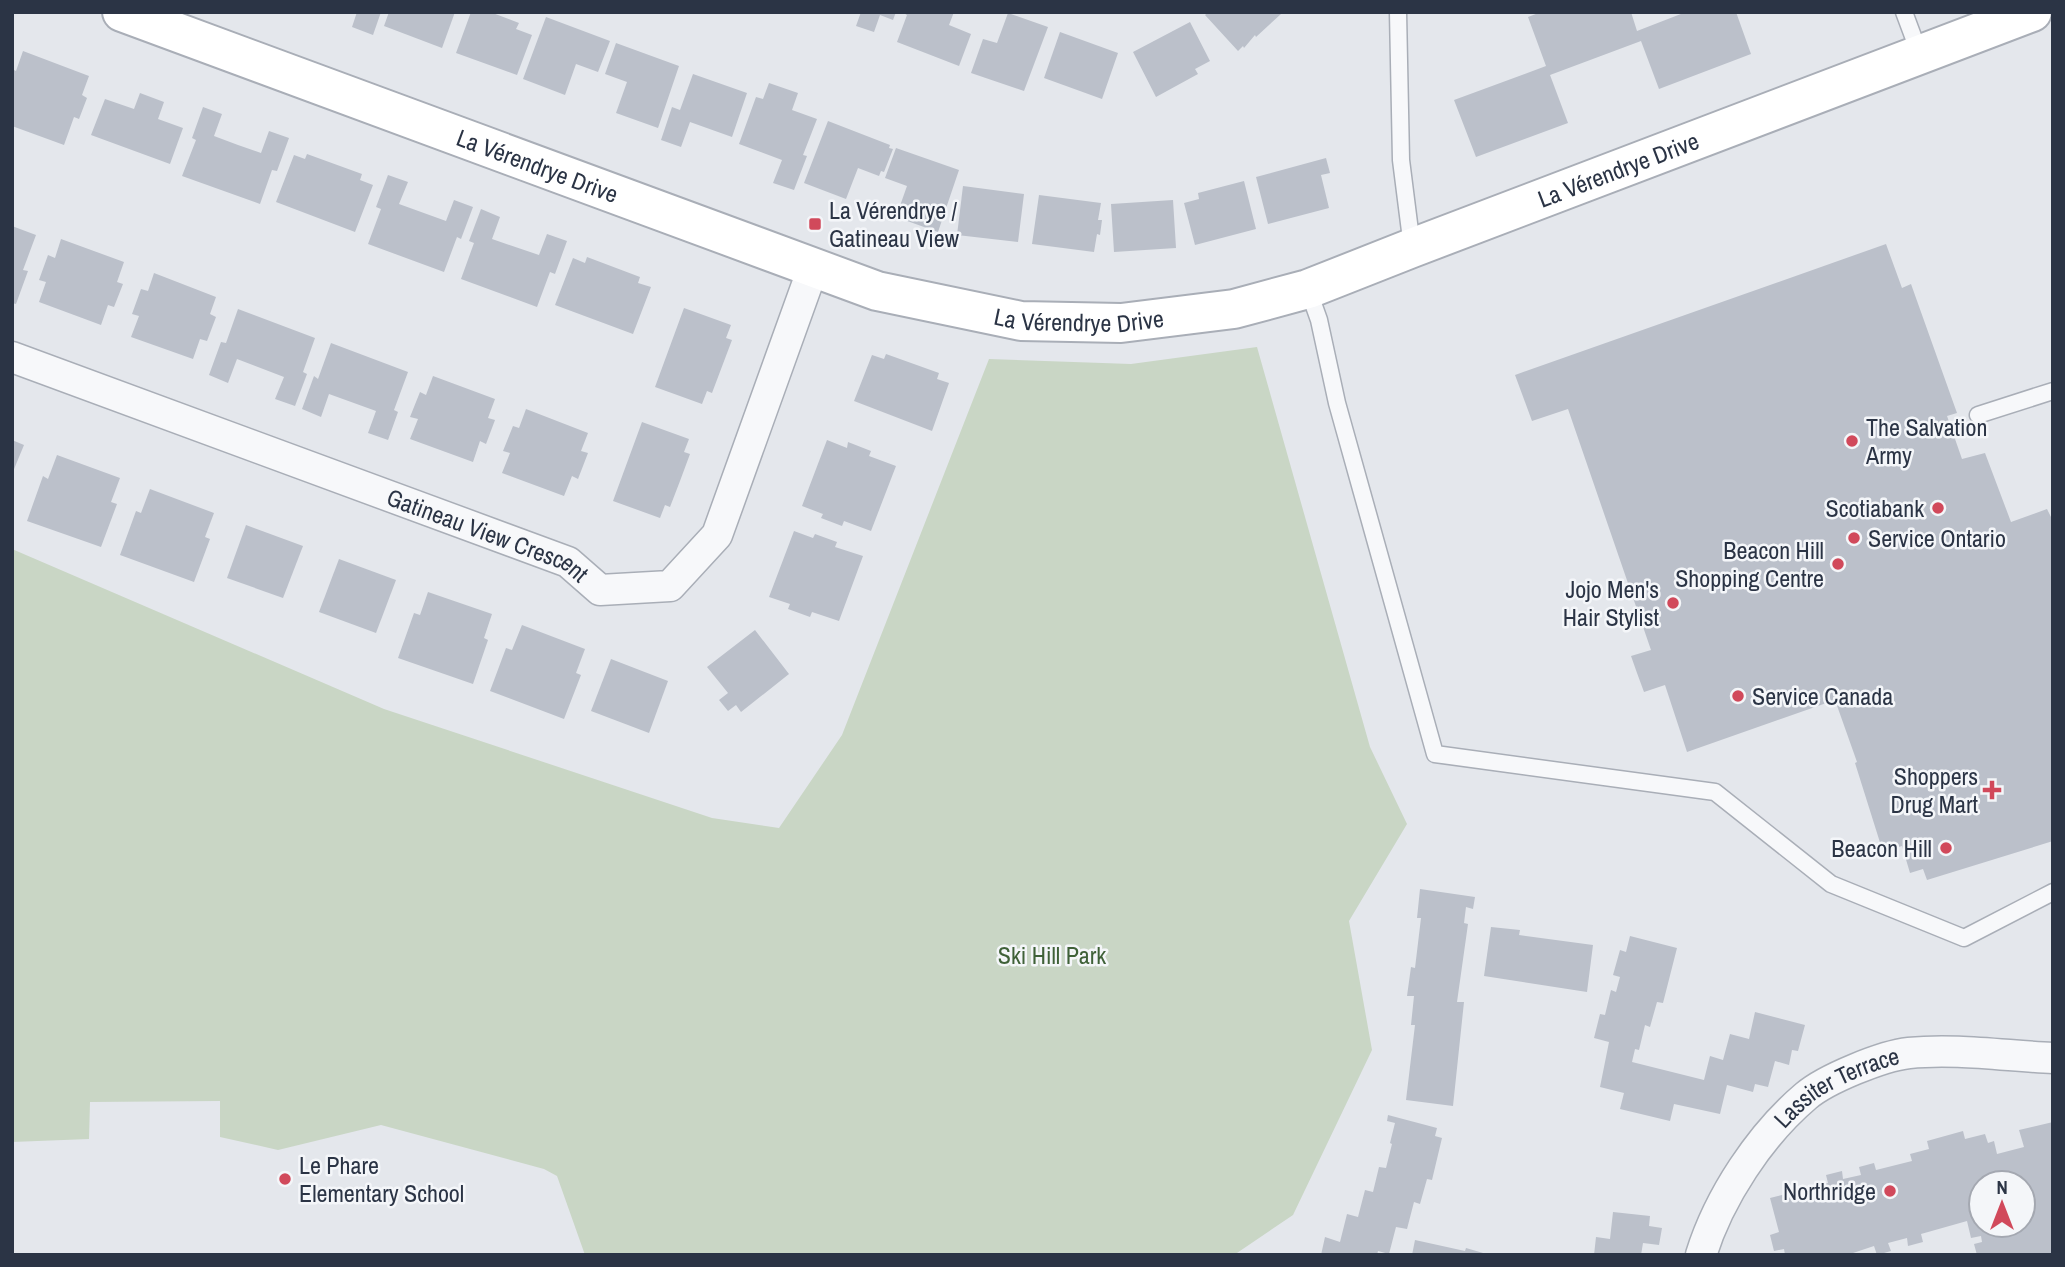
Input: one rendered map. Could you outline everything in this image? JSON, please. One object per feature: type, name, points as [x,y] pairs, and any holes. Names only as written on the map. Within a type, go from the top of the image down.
[{"type":"street","name":"La Vérendrye Drive","points":[[121,12],[877,291],[1021,321],[1121,323],[1234,309],[1308,289],[2032,12]]},
{"type":"street","name":"Gatineau View Crescent","points":[[12,357],[568,562],[600,590],[670,586],[717,535],[813,268]]},
{"type":"street","name":"Lassiter Terrace","points":[[1701,1255],[1725,1197],[1773,1126],[1808,1094],[1874,1061],[1906,1053],[1927,1051],[2053,1058]]},
{"type":"lane","points":[[1398,12],[1401,160],[1412,248]]},
{"type":"lane","points":[[1904,12],[1920,55]]},
{"type":"lane","points":[[1308,289],[1319,320],[1337,403],[1434,754],[1715,792],[1831,884],[1964,938],[2053,892]]},
{"type":"lane","points":[[1978,415],[2053,391]]},
{"type":"green space","name":"Ski Hill Park","points":[[1257,347],[1370,747],[1407,824],[1349,921],[1372,1050],[1293,1215],[1234,1255],[585,1255],[557,1176],[544,1169],[381,1125],[278,1150],[220,1137],[220,1101],[90,1102],[89,1139],[12,1142],[12,549],[384,709],[712,818],[779,828],[842,735],[989,359],[1131,364]]},
{"type":"building","points":[[357,12],[381,12],[373,35],[352,27]]},
{"type":"building","points":[[389,12],[455,12],[442,48],[384,26]]},
{"type":"building","points":[[471,12],[490,12],[519,23],[516,29],[532,35],[517,75],[456,53]]},
{"type":"building","points":[[861,12],[896,12],[893,20],[880,15],[874,32],[856,26]]},
{"type":"building","points":[[902,12],[954,12],[949,25],[971,34],[959,66],[897,42],[907,15]]},
{"type":"building","points":[[1208,12],[1281,14],[1238,51],[1205,15]]},
{"type":"building","points":[[1541,12],[1631,12],[1637,31],[1686,12],[1736,12],[1751,54],[1659,89],[1641,41],[1550,75],[1568,123],[1476,157],[1454,100],[1546,66],[1528,17]]},
{"type":"building","points":[[1008,13],[1048,27],[1024,91],[971,73],[983,39],[997,43]]},
{"type":"building","points":[[546,17],[610,41],[598,72],[576,64],[565,95],[523,79]]},
{"type":"building","points":[[1190,22],[1210,61],[1195,69],[1198,74],[1156,97],[1133,52]]},
{"type":"building","points":[[1060,32],[1118,53],[1102,99],[1044,78]]},
{"type":"building","points":[[616,43],[679,66],[658,128],[616,113],[627,82],[605,74]]},
{"type":"building","points":[[23,51],[89,76],[82,95],[87,98],[79,119],[74,117],[64,145],[12,126],[12,69],[16,71]]},
{"type":"building","points":[[693,74],[747,93],[732,137],[690,122],[681,147],[661,140],[672,107],[680,110]]},
{"type":"building","points":[[769,83],[798,93],[792,110],[817,119],[803,155],[807,156],[794,190],[773,183],[782,160],[739,144],[756,97],[763,99]]},
{"type":"building","points":[[140,93],[164,102],[158,119],[183,128],[170,164],[91,135],[105,99],[134,109]]},
{"type":"building","points":[[203,107],[222,114],[214,136],[238,145],[261,153],[269,131],[289,138],[277,171],[272,170],[260,204],[182,176],[196,140],[192,138]]},
{"type":"building","points":[[828,121],[890,145],[889,148],[893,149],[884,172],[881,171],[879,176],[858,168],[846,199],[804,183]]},
{"type":"building","points":[[896,148],[959,170],[938,232],[896,217],[907,186],[885,178]]},
{"type":"building","points":[[307,154],[362,174],[360,180],[373,185],[355,232],[276,202],[294,155],[305,159]]},
{"type":"building","points":[[1326,158],[1330,173],[1321,175],[1329,208],[1268,224],[1256,177]]},
{"type":"building","points":[[388,175],[408,182],[399,204],[446,221],[454,200],[473,207],[461,239],[457,237],[444,272],[368,244],[381,209],[376,207]]},
{"type":"building","points":[[1244,181],[1256,229],[1195,245],[1184,203],[1199,199],[1198,193]]},
{"type":"building","points":[[963,186],[1024,194],[1018,242],[957,235]]},
{"type":"building","points":[[1039,195],[1101,203],[1098,220],[1102,220],[1100,235],[1097,234],[1094,252],[1032,244]]},
{"type":"building","points":[[1173,200],[1176,248],[1114,252],[1111,204]]},
{"type":"building","points":[[481,209],[500,217],[492,239],[539,255],[547,234],[567,241],[555,274],[550,272],[537,307],[461,279],[474,243],[469,241]]},
{"type":"building","points":[[12,226],[36,235],[23,270],[28,271],[16,304],[12,303]]},
{"type":"building","points":[[61,239],[124,262],[117,282],[123,284],[114,307],[108,305],[101,325],[39,302],[46,282],[39,280],[48,255],[55,258]]},
{"type":"building","name":"Beacon Hill Shopping Centre","points":[[1886,244],[1902,288],[1911,284],[1957,413],[1947,416],[1962,459],[1985,453],[2011,522],[2047,509],[2053,521],[2053,841],[1927,880],[1923,869],[1910,873],[1902,846],[1883,852],[1855,763],[1857,762],[1835,700],[1687,752],[1665,685],[1644,692],[1631,656],[1651,650],[1568,409],[1532,421],[1515,375]]},
{"type":"building","points":[[587,257],[640,277],[638,283],[651,287],[633,334],[555,305],[573,258],[585,263]]},
{"type":"building","points":[[154,273],[216,297],[210,314],[216,317],[207,341],[200,339],[193,359],[131,337],[139,316],[132,314],[141,289],[148,291]]},
{"type":"building","points":[[684,308],[731,325],[726,338],[732,340],[712,393],[707,391],[702,404],[655,387]]},
{"type":"building","points":[[238,309],[315,338],[303,372],[307,374],[295,406],[275,399],[284,377],[237,359],[228,383],[209,375],[221,342],[226,343]]},
{"type":"building","points":[[331,343],[408,372],[394,410],[398,412],[388,440],[368,433],[376,411],[329,394],[321,417],[302,409],[314,376],[318,379]]},
{"type":"building","points":[[886,354],[939,373],[937,379],[949,383],[932,431],[854,401],[872,355],[884,359]]},
{"type":"building","points":[[433,376],[495,399],[488,418],[495,420],[486,444],[480,441],[473,462],[410,439],[418,419],[410,417],[420,392],[426,395]]},
{"type":"building","points":[[526,409],[588,433],[581,451],[588,453],[578,479],[572,476],[564,496],[502,473],[510,453],[503,451],[513,426],[519,428]]},
{"type":"building","points":[[642,422],[689,439],[684,452],[690,454],[670,507],[665,505],[660,518],[613,501]]},
{"type":"building","points":[[12,440],[24,445],[12,474]]},
{"type":"building","points":[[827,440],[847,448],[848,442],[871,451],[869,456],[896,466],[871,531],[844,521],[842,526],[821,518],[823,514],[802,506]]},
{"type":"building","points":[[57,455],[120,478],[111,502],[117,504],[101,547],[27,521],[43,476],[48,479]]},
{"type":"building","points":[[150,489],[214,513],[205,537],[210,539],[194,582],[120,555],[136,511],[141,513]]},
{"type":"building","points":[[246,525],[303,546],[283,598],[227,578]]},
{"type":"building","points":[[794,531],[813,538],[815,534],[837,542],[835,547],[863,556],[839,621],[812,612],[810,617],[788,609],[790,604],[769,597]]},
{"type":"building","points":[[339,559],[396,580],[376,633],[319,612]]},
{"type":"building","points":[[428,592],[492,614],[484,638],[488,640],[473,684],[398,658],[414,613],[420,615]]},
{"type":"building","points":[[522,625],[585,649],[576,673],[581,675],[564,719],[490,691],[506,648],[512,650]]},
{"type":"building","points":[[755,630],[789,674],[741,712],[736,705],[728,711],[719,700],[728,693],[707,667]]},
{"type":"building","points":[[611,659],[668,681],[649,733],[591,711]]},
{"type":"building","points":[[1420,889],[1475,897],[1473,909],[1466,907],[1464,923],[1468,924],[1457,1002],[1464,1002],[1453,1106],[1406,1100],[1415,1025],[1411,1025],[1414,996],[1407,996],[1411,967],[1415,968],[1421,918],[1417,918]]},
{"type":"building","points":[[1491,927],[1520,930],[1519,935],[1593,945],[1587,992],[1484,976]]},
{"type":"building","points":[[1630,936],[1677,948],[1663,1003],[1657,1002],[1650,1027],[1645,1025],[1639,1050],[1635,1049],[1632,1062],[1704,1080],[1710,1056],[1723,1060],[1730,1034],[1749,1039],[1755,1012],[1805,1025],[1798,1051],[1792,1050],[1789,1065],[1775,1061],[1768,1087],[1755,1084],[1753,1092],[1727,1085],[1720,1114],[1674,1104],[1670,1121],[1620,1109],[1624,1093],[1600,1087],[1609,1042],[1594,1038],[1600,1014],[1605,1015],[1611,990],[1616,992],[1620,977],[1613,975],[1620,950],[1626,952]]},
{"type":"building","points":[[1388,1115],[1437,1128],[1435,1136],[1442,1138],[1432,1180],[1427,1179],[1420,1204],[1414,1202],[1407,1229],[1396,1227],[1389,1254],[1378,1251],[1377,1255],[1321,1255],[1325,1237],[1340,1242],[1347,1214],[1358,1217],[1365,1190],[1373,1192],[1379,1167],[1386,1168],[1395,1123],[1387,1121]]},
{"type":"building","name":"Northridge","points":[[2053,1122],[2053,1255],[1977,1255],[1974,1244],[1982,1242],[1982,1239],[2037,1239],[2037,1169],[1967,1169],[1967,1221],[1921,1234],[1923,1242],[1908,1246],[1907,1238],[1888,1243],[1891,1251],[1877,1255],[1874,1246],[1847,1255],[1785,1255],[1784,1249],[1774,1251],[1770,1235],[1779,1232],[1770,1198],[1828,1183],[1826,1175],[1842,1171],[1843,1179],[1861,1175],[1859,1167],[1874,1163],[1876,1170],[1912,1161],[1910,1154],[1929,1149],[1927,1141],[1963,1131],[1965,1139],[1985,1134],[1988,1143],[1994,1141],[1997,1154],[2024,1147],[2019,1130]]},
{"type":"building","points":[[1613,1212],[1650,1216],[1649,1226],[1662,1228],[1659,1245],[1643,1243],[1641,1255],[1594,1255],[1596,1237],[1610,1239]]},
{"type":"building","points":[[1415,1240],[1465,1251],[1466,1248],[1490,1255],[1412,1255]]},
{"type":"place","name":"La Vérendrye / Gatineau View","points":[[815,224]]},
{"type":"place","name":"The Salvation Army","points":[[1852,441]]},
{"type":"place","name":"Scotiabank","points":[[1938,508]]},
{"type":"place","name":"Service Ontario","points":[[1854,538]]},
{"type":"place","name":"Beacon Hill Shopping Centre","points":[[1838,564]]},
{"type":"place","name":"Jojo Men's Hair Stylist","points":[[1673,603]]},
{"type":"place","name":"Service Canada","points":[[1738,696]]},
{"type":"place","name":"Shoppers Drug Mart","points":[[1992,790]]},
{"type":"place","name":"Beacon Hill","points":[[1946,848]]},
{"type":"place","name":"Le Phare Elementary School","points":[[285,1179]]},
{"type":"place","name":"Northridge","points":[[1890,1191]]}]
